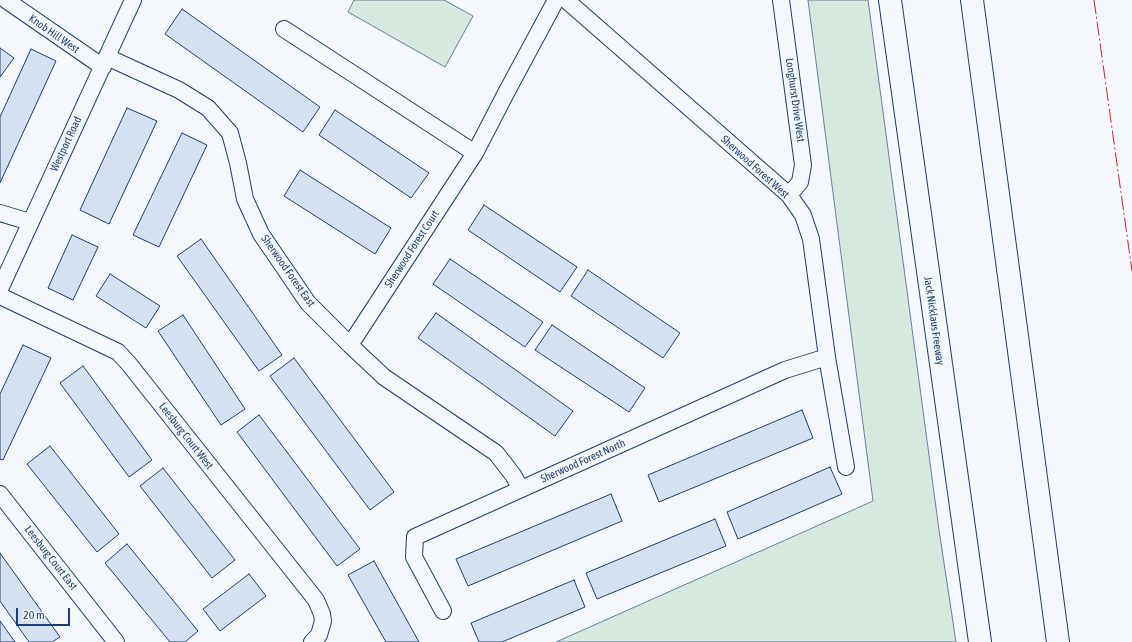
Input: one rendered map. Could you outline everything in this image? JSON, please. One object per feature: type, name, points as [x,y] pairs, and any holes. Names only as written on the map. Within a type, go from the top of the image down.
[{"type":"highway","name":"Jack Nicklaus Freeway","points":[[890,0],[980,642]]},
{"type":"highway","points":[[972,0],[1058,642]]},
{"type":"highway","points":[[1043,531],[1064,642]]},
{"type":"street","name":"Knob Hill West","points":[[6,0],[105,62]]},
{"type":"street","name":"Westport Road","points":[[0,289],[133,0]]},
{"type":"street","name":"Sherwood Forest Court","points":[[350,345],[475,153],[556,0]]},
{"type":"street","name":"Sherwood Forest West","points":[[566,0],[788,195],[803,215],[812,239],[827,357],[846,467]]},
{"type":"street","name":"Longhurst Drive West","points":[[781,0],[804,164],[800,182],[788,195]]},
{"type":"street","points":[[284,29],[475,153]]},
{"type":"street","name":"Sherwood Forest East","points":[[105,62],[179,90],[208,108],[230,133],[245,199],[261,234],[308,303],[384,377],[496,453],[513,475],[520,488]]},
{"type":"street","points":[[0,213],[30,222]]},
{"type":"street","name":"Leesburg Court West","points":[[0,296],[118,352],[129,364],[316,600],[322,614],[322,628],[319,635],[312,642]]},
{"type":"street","name":"Sherwood Forest North","points":[[443,611],[414,557],[415,537],[520,488],[785,370],[827,357]]},
{"type":"street","name":"Leesburg Court East","points":[[0,494],[116,642]]},
{"type":"shaded area","points":[[354,0],[444,0],[473,16],[445,67],[348,12]]},
{"type":"shaded area","points":[[808,0],[868,0],[939,530],[956,642],[556,642],[873,501]]},
{"type":"building","points":[[182,9],[320,107],[303,132],[165,34]]},
{"type":"building","points":[[0,48],[14,58],[0,77]]},
{"type":"building","points":[[31,49],[56,61],[0,183],[0,117]]},
{"type":"building","points":[[127,108],[157,121],[109,224],[80,210]]},
{"type":"building","points":[[335,110],[429,173],[411,198],[319,135]]},
{"type":"building","points":[[182,133],[207,145],[159,247],[133,235]]},
{"type":"building","points":[[300,170],[391,228],[375,254],[284,196]]},
{"type":"building","points":[[484,205],[577,267],[560,292],[468,230]]},
{"type":"building","points":[[72,235],[98,247],[73,300],[48,288]]},
{"type":"building","points":[[201,239],[282,355],[259,371],[177,256]]},
{"type":"building","points":[[450,259],[543,322],[525,347],[433,284]]},
{"type":"building","points":[[588,270],[680,333],[663,358],[571,296]]},
{"type":"building","points":[[110,274],[160,306],[146,328],[96,296]]},
{"type":"building","points":[[436,313],[573,411],[555,436],[418,338]]},
{"type":"building","points":[[183,315],[245,409],[221,425],[158,331]]},
{"type":"building","points":[[552,325],[645,388],[629,412],[535,350]]},
{"type":"building","points":[[23,345],[51,358],[3,460],[0,459],[0,394]]},
{"type":"building","points":[[294,358],[394,492],[370,510],[270,376]]},
{"type":"building","points":[[83,366],[152,460],[129,477],[60,383]]},
{"type":"building","points":[[802,410],[813,438],[659,502],[648,475]]},
{"type":"building","points":[[259,415],[360,549],[337,566],[237,432]]},
{"type":"building","points":[[50,446],[119,534],[97,552],[27,464]]},
{"type":"building","points":[[830,467],[842,494],[738,539],[727,512]]},
{"type":"building","points":[[163,468],[235,560],[212,578],[140,486]]},
{"type":"building","points":[[611,494],[622,521],[468,586],[456,559]]},
{"type":"building","points":[[715,519],[726,546],[597,599],[586,573]]},
{"type":"building","points":[[127,544],[198,631],[185,642],[170,642],[105,563]]},
{"type":"building","points":[[0,553],[60,637],[52,642],[29,642],[0,601]]},
{"type":"building","points":[[374,561],[419,642],[386,642],[348,575]]},
{"type":"building","points":[[249,574],[266,596],[220,631],[203,609]]},
{"type":"building","points":[[574,580],[585,607],[502,642],[479,642],[471,623]]},
{"type":"building","points":[[0,621],[15,642],[0,642]]},
{"type":"power","points":[[1094,0],[1132,271]]}]
